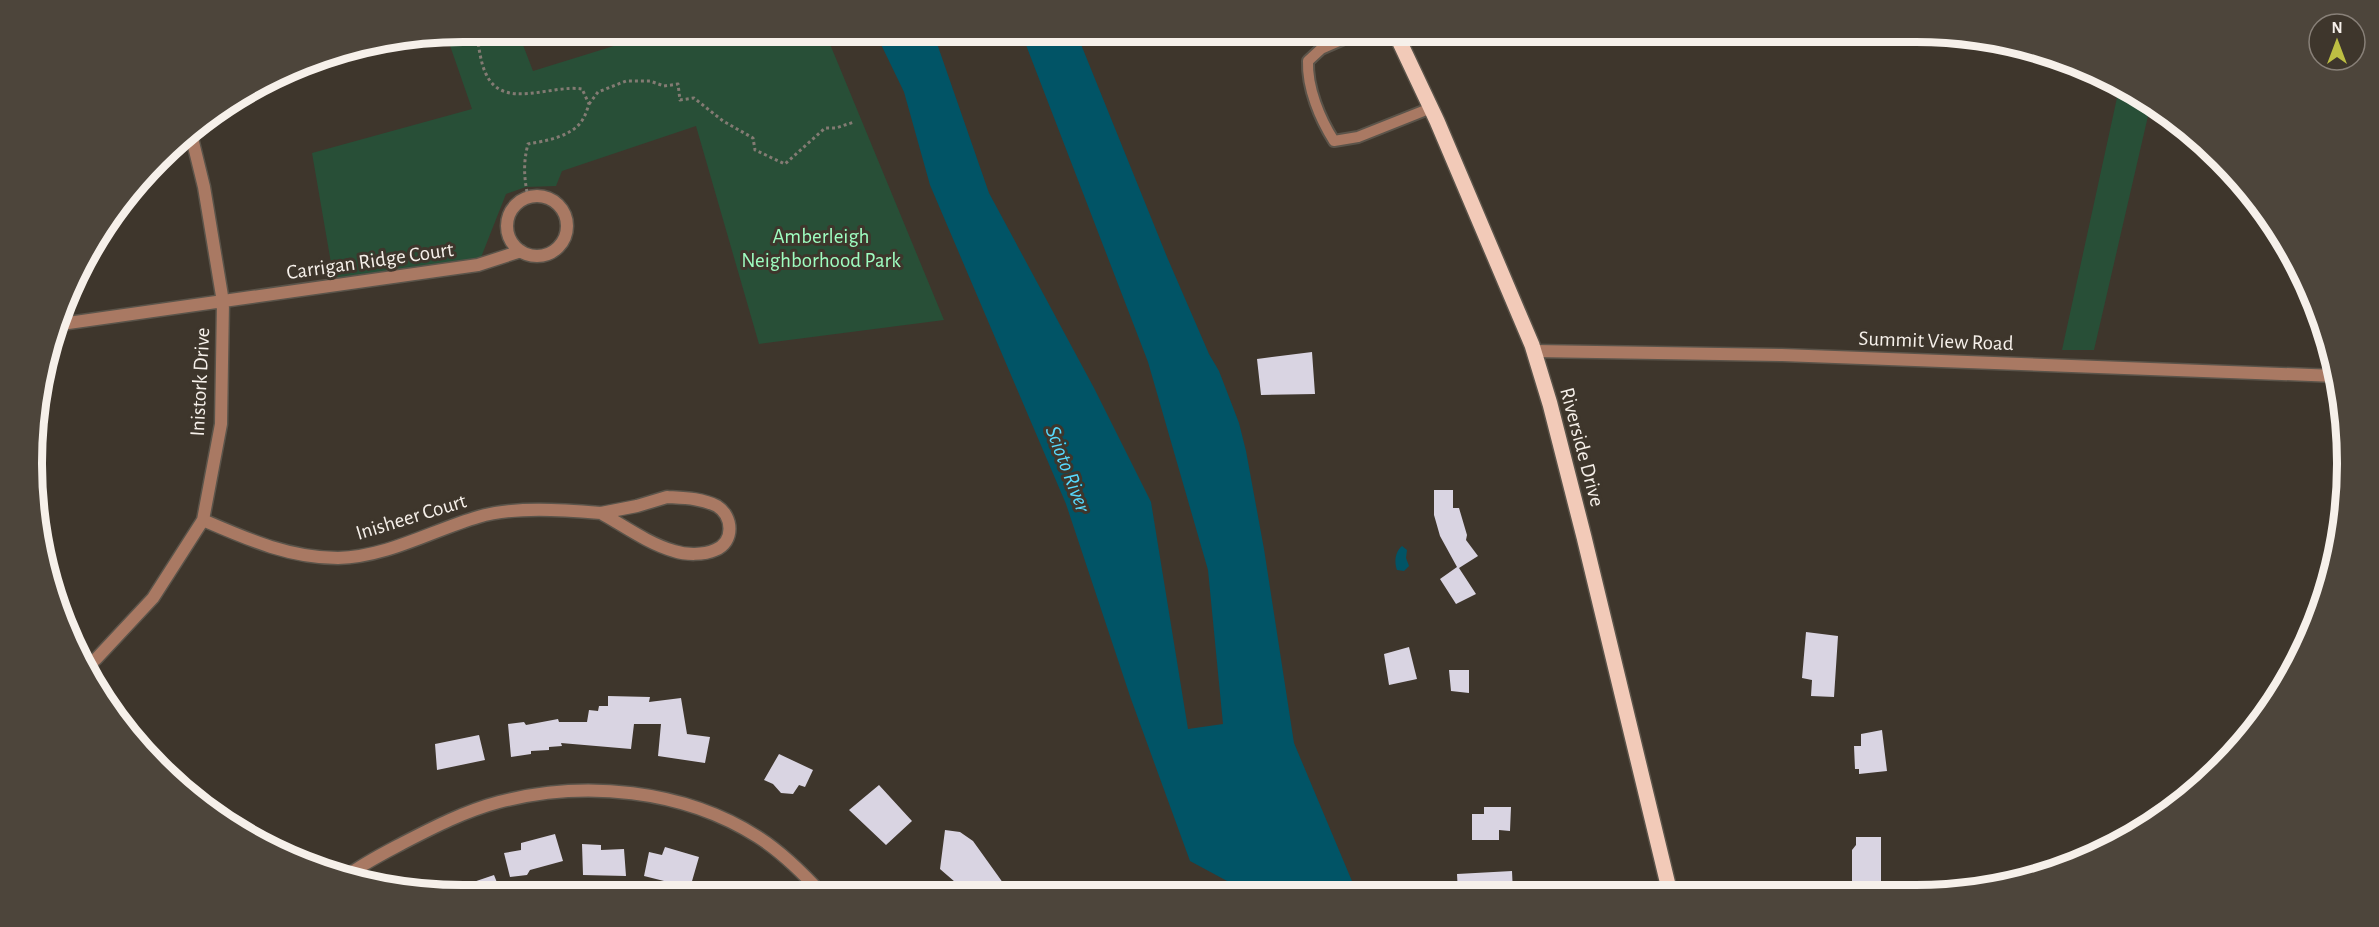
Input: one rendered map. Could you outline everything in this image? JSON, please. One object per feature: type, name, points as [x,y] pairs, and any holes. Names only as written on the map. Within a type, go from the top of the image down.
[{"type":"main road","name":"Riverside Drive","points":[[1400,42],[1512,292],[1535,351],[1577,509],[1668,885]]},
{"type":"street","name":"Inistork Drive","points":[[92,662],[153,598],[203,520],[221,423],[223,302],[204,187],[193,141]]},
{"type":"street","points":[[521,251],[509,236],[507,227],[513,208],[528,197]]},
{"type":"street","name":"Carrigan Ridge Court","points":[[66,323],[478,265],[521,251],[530,255],[550,253],[565,239],[568,229],[567,219],[556,202],[547,198],[528,197]]},
{"type":"street","name":"Summit View Road","points":[[1535,351],[1782,355],[2328,376]]},
{"type":"street","name":"Inisheer Court","points":[[203,520],[272,549],[339,558],[371,553],[480,516],[541,509],[601,513],[667,497],[699,499],[717,507],[727,515],[731,528],[727,541],[717,550],[699,553],[676,552],[601,513]]},
{"type":"street","points":[[354,871],[459,816],[500,802],[547,793],[590,791],[630,793],[669,800],[720,817],[759,837],[781,853],[812,885]]},
{"type":"lane","points":[[1337,42],[1321,49],[1308,61],[1308,75],[1322,122],[1334,141],[1358,137],[1431,108]]},
{"type":"path","points":[[478,42],[485,73],[500,89],[511,95],[570,87],[582,89],[589,104]]},
{"type":"path","points":[[528,197],[524,180],[524,159],[528,144],[564,134],[580,123],[598,92],[626,81],[650,81],[664,86],[678,84],[680,100],[694,98],[723,121],[753,138],[755,150],[785,164],[825,128],[836,128],[854,122]]},
{"type":"green space","name":"Amberleigh Neighborhood Park","points":[[522,42],[533,71],[627,42],[829,42],[944,320],[759,344],[696,126],[562,171],[556,186],[526,187],[506,194],[478,265],[335,286],[312,153],[472,109],[449,43]]},
{"type":"green space","points":[[2118,94],[2149,112],[2094,350],[2062,350]]},
{"type":"water","name":"Scioto River","points":[[880,42],[936,42],[989,193],[1094,388],[1151,502],[1188,729],[1223,724],[1208,570],[1148,362],[1025,42],[1080,42],[1167,257],[1209,354],[1219,371],[1239,423],[1264,549],[1294,743],[1354,885],[1230,885],[1229,882],[1190,861],[1131,699],[1066,504],[930,185],[904,92]]},
{"type":"water","points":[[1402,546],[1407,550],[1406,558],[1409,566],[1404,571],[1397,570],[1396,564],[1397,554]]},
{"type":"building","points":[[1312,352],[1315,394],[1261,395],[1257,359]]},
{"type":"building","points":[[1434,490],[1453,490],[1453,508],[1459,508],[1467,535],[1466,540],[1478,556],[1459,568],[1476,594],[1456,604],[1440,579],[1457,567],[1440,536],[1434,515]]},
{"type":"building","points":[[1806,632],[1838,636],[1834,697],[1811,696],[1812,680],[1802,678]]},
{"type":"building","points":[[1409,647],[1417,679],[1389,685],[1384,654]]},
{"type":"building","points":[[1449,670],[1469,670],[1469,693],[1451,691]]},
{"type":"building","points":[[608,696],[650,697],[649,702],[681,698],[687,734],[710,737],[705,763],[658,756],[661,724],[634,724],[631,749],[561,743],[562,746],[549,747],[549,750],[531,751],[531,754],[511,757],[508,724],[524,722],[526,725],[558,719],[559,722],[587,722],[589,710],[598,711],[599,706],[608,706]]},
{"type":"building","points":[[1882,730],[1887,771],[1859,774],[1859,769],[1855,769],[1854,746],[1861,746],[1861,734]]},
{"type":"building","points":[[479,735],[485,760],[437,770],[435,744]]},
{"type":"building","points":[[779,754],[813,770],[805,787],[799,785],[793,794],[781,793],[773,784],[764,780]]},
{"type":"building","points":[[879,785],[912,821],[886,845],[849,810]]},
{"type":"building","points":[[1484,807],[1511,807],[1510,831],[1499,830],[1499,840],[1472,840],[1472,814],[1484,814]]},
{"type":"building","points":[[945,830],[960,832],[973,841],[1005,885],[957,885],[940,869]]},
{"type":"building","points":[[555,834],[563,861],[530,870],[527,875],[510,877],[504,853],[521,850],[521,843]]},
{"type":"building","points":[[1856,837],[1881,837],[1881,885],[1852,885],[1852,850],[1856,845]]},
{"type":"building","points":[[582,844],[601,845],[601,850],[624,849],[626,876],[583,875]]},
{"type":"building","points":[[665,847],[699,857],[691,885],[676,885],[644,876],[649,852],[662,855]]},
{"type":"building","points":[[1512,871],[1513,885],[1458,885],[1457,874]]},
{"type":"building","points":[[494,875],[498,885],[465,885]]}]
